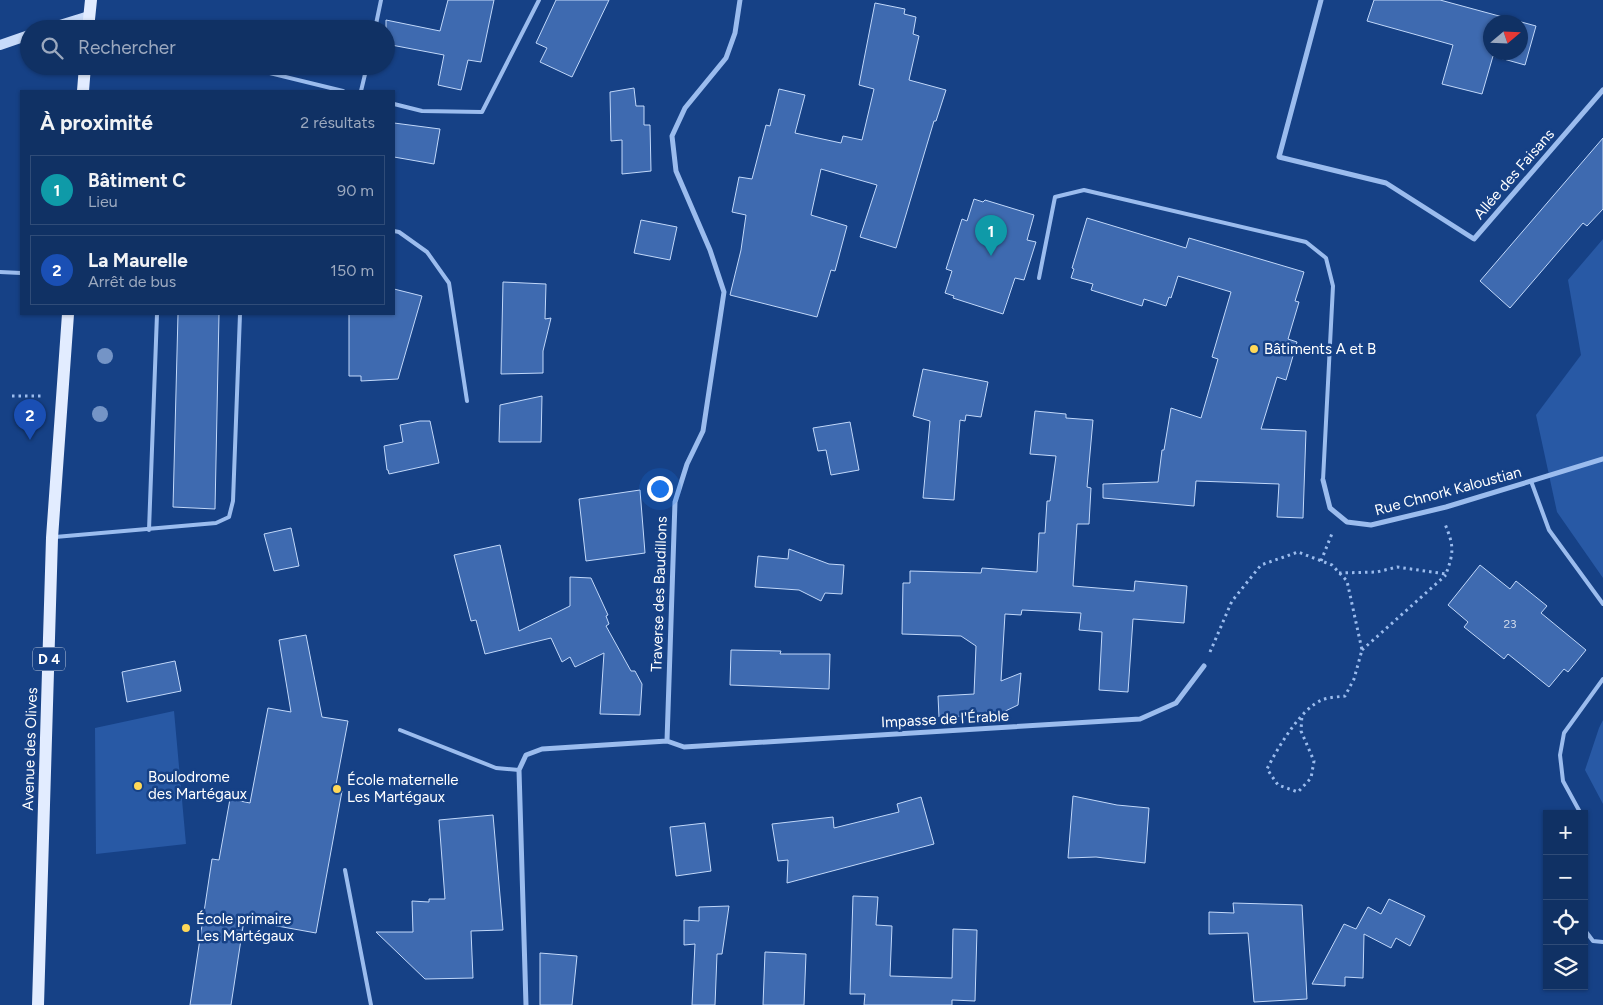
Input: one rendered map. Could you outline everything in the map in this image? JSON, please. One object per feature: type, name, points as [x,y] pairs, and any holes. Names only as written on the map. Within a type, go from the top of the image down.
[{"type":"main road","points":[[88,20],[91,0]]},
{"type":"main road","points":[[83,90],[84,75]]},
{"type":"main road","name":"Avenue des Olives","points":[[38,1005],[52,538],[68,315]]},
{"type":"street","name":"Traverse des Baudillons","points":[[667,741],[675,502],[687,464],[703,431],[724,292],[710,250],[676,171],[672,136],[685,108],[726,58],[735,33],[740,0]]},
{"type":"street","name":"Allée des Faisans","points":[[1321,0],[1279,156],[1386,183],[1474,240],[1603,90]]},
{"type":"street","points":[[0,46],[20,38]]},
{"type":"street","name":"Rue Chnork Kaloustian","points":[[1339,515],[1347,522],[1371,526],[1438,509],[1603,459]]},
{"type":"street","points":[[1323,480],[1330,508],[1339,515]]},
{"type":"street","name":"Impasse de l'Érable","points":[[667,741],[684,747],[1140,720],[1176,703],[1204,666]]},
{"type":"street","points":[[526,1005],[519,770],[526,755],[542,749],[667,741]]},
{"type":"lane","points":[[377,20],[381,0]]},
{"type":"lane","points":[[395,104],[422,111],[482,112],[538,0]]},
{"type":"lane","points":[[278,75],[339,90]]},
{"type":"lane","points":[[361,90],[365,75]]},
{"type":"lane","points":[[1039,278],[1055,197],[1084,190],[1306,242],[1326,258],[1333,286],[1323,480]]},
{"type":"lane","points":[[395,231],[399,232],[427,252],[449,283],[467,401]]},
{"type":"lane","points":[[0,272],[20,273]]},
{"type":"lane","points":[[149,530],[157,315]]},
{"type":"lane","points":[[52,538],[216,523],[229,517],[233,501],[240,315]]},
{"type":"lane","points":[[1531,481],[1549,530],[1603,604]]},
{"type":"lane","points":[[1579,810],[1563,782],[1560,756],[1564,732],[1603,679]]},
{"type":"lane","points":[[400,730],[496,768],[519,770]]},
{"type":"lane","points":[[345,870],[371,1005]]},
{"type":"lane","points":[[1588,934],[1594,941],[1603,942]]},
{"type":"path","points":[[12,396],[62,396]]},
{"type":"path","points":[[1362,650],[1446,574],[1453,554],[1449,534],[1438,509]]},
{"type":"path","points":[[1321,561],[1339,515]]},
{"type":"path","points":[[1204,666],[1232,602],[1261,565],[1298,552],[1332,565],[1346,581],[1362,650],[1354,679],[1345,696],[1321,700],[1302,714],[1277,750],[1267,769],[1278,785],[1298,792],[1311,778],[1314,761],[1301,731],[1302,714]]},
{"type":"path","points":[[1339,573],[1377,572],[1397,567],[1446,574]]},
{"type":"shaded area","points":[[1603,239],[1603,578],[1557,512],[1536,415],[1581,355],[1568,280]]},
{"type":"shaded area","name":"Boulodrome des Martégaux","points":[[174,711],[186,844],[96,854],[95,728]]},
{"type":"shaded area","points":[[1603,720],[1603,804],[1585,770]]},
{"type":"building","points":[[448,0],[494,0],[481,62],[468,60],[461,90],[438,85],[444,55],[395,46],[395,22],[440,31]]},
{"type":"building","points":[[556,0],[609,0],[572,77],[540,62],[547,48],[536,43]]},
{"type":"building","points":[[1374,0],[1440,0],[1495,15],[1483,15],[1483,60],[1492,60],[1482,94],[1442,84],[1453,45],[1367,21]]},
{"type":"building","points":[[875,3],[905,9],[904,14],[916,17],[913,34],[919,36],[909,80],[946,90],[936,121],[934,121],[896,248],[860,237],[877,185],[821,169],[811,215],[847,226],[835,271],[831,270],[817,317],[730,295],[741,250],[746,215],[732,212],[739,177],[752,179],[766,125],[770,126],[779,89],[805,95],[795,133],[841,143],[843,136],[862,140],[874,89],[859,85]]},
{"type":"building","points":[[1528,24],[1536,26],[1528,54]]},
{"type":"building","points":[[1507,60],[1526,60],[1525,65]]},
{"type":"building","points":[[634,88],[636,106],[644,106],[644,125],[650,125],[651,171],[622,174],[622,140],[611,141],[610,92]]},
{"type":"building","points":[[395,123],[440,129],[434,164],[395,157]]},
{"type":"building","points":[[1603,138],[1603,209],[1587,226],[1583,223],[1510,308],[1480,281]]},
{"type":"building","points":[[974,199],[983,202],[985,200],[1034,215],[1027,240],[1036,242],[1024,280],[1015,278],[1003,314],[953,298],[954,296],[945,293],[952,271],[946,269],[962,219],[967,221]]},
{"type":"building","points":[[1087,218],[1186,248],[1189,238],[1304,272],[1295,301],[1299,302],[1288,339],[1297,342],[1286,380],[1277,377],[1261,429],[1306,431],[1303,518],[1277,517],[1279,484],[1196,481],[1194,506],[1103,498],[1103,484],[1158,482],[1162,450],[1164,450],[1171,408],[1201,418],[1218,359],[1212,357],[1231,292],[1178,276],[1171,298],[1169,297],[1166,306],[1144,299],[1142,306],[1091,290],[1093,284],[1071,278],[1074,269],[1072,268]]},
{"type":"building","points":[[641,220],[677,227],[670,260],[634,253]]},
{"type":"building","points":[[503,282],[546,284],[545,319],[551,318],[543,351],[543,373],[501,374]]},
{"type":"building","points":[[395,289],[422,296],[398,379],[361,381],[361,376],[349,376],[349,315],[395,315]]},
{"type":"building","points":[[178,315],[219,315],[215,509],[173,507]]},
{"type":"building","points":[[923,369],[988,382],[981,417],[966,415],[965,421],[960,420],[954,500],[923,498],[930,421],[913,416]]},
{"type":"building","points":[[542,396],[541,442],[499,442],[500,405]]},
{"type":"building","points":[[1035,411],[1066,414],[1066,418],[1093,420],[1087,487],[1091,488],[1089,524],[1077,524],[1073,586],[1134,591],[1135,581],[1187,586],[1184,623],[1133,619],[1128,692],[1099,690],[1102,632],[1079,630],[1081,613],[1022,610],[1021,615],[1005,614],[1001,681],[1021,673],[1018,705],[997,715],[939,717],[938,696],[974,694],[976,646],[961,636],[902,634],[903,583],[910,583],[910,571],[981,573],[982,568],[1037,572],[1039,533],[1045,533],[1047,501],[1050,501],[1056,456],[1030,454]]},
{"type":"building","points":[[430,421],[439,463],[389,474],[384,446],[403,442],[400,425]]},
{"type":"building","points":[[850,422],[859,470],[831,475],[826,450],[818,451],[813,428]]},
{"type":"building","points":[[640,490],[645,553],[586,561],[579,499]]},
{"type":"building","points":[[291,528],[299,566],[274,571],[264,534]]},
{"type":"building","points":[[500,545],[519,631],[570,606],[570,577],[591,578],[608,615],[606,616],[609,624],[606,626],[631,671],[635,671],[642,684],[640,715],[600,714],[604,653],[575,667],[570,657],[562,662],[551,638],[485,654],[476,620],[471,621],[454,555]]},
{"type":"building","points":[[789,549],[829,564],[844,565],[842,594],[825,593],[821,601],[799,590],[755,587],[758,556],[788,559]]},
{"type":"building","points":[[1480,565],[1510,589],[1516,581],[1547,606],[1541,613],[1586,650],[1568,672],[1564,669],[1549,687],[1508,654],[1504,659],[1464,627],[1468,622],[1448,605]]},
{"type":"building","points":[[306,635],[322,717],[348,721],[335,790],[342,791],[316,933],[244,920],[231,1005],[190,1005],[212,859],[219,860],[230,799],[250,803],[268,708],[291,712],[279,640]]},
{"type":"building","points":[[731,650],[781,651],[780,654],[830,654],[829,689],[730,685]]},
{"type":"building","points":[[175,661],[181,691],[127,702],[122,672]]},
{"type":"building","points":[[1073,796],[1117,805],[1149,808],[1145,863],[1096,857],[1068,858]]},
{"type":"building","points":[[921,797],[934,844],[787,883],[788,860],[778,861],[772,824],[833,817],[834,828],[899,812],[897,804]]},
{"type":"building","points":[[493,815],[503,930],[471,931],[473,978],[425,979],[376,932],[413,932],[412,901],[429,902],[429,899],[445,899],[439,820]]},
{"type":"building","points":[[705,823],[711,871],[676,876],[670,827]]},
{"type":"building","points":[[853,896],[878,897],[876,925],[892,926],[890,976],[952,978],[953,929],[977,930],[975,1001],[952,1000],[952,1005],[864,1005],[865,994],[850,994]]},
{"type":"building","points":[[1389,899],[1425,916],[1410,946],[1396,938],[1391,948],[1364,934],[1363,978],[1345,977],[1345,986],[1312,984],[1344,924],[1356,929],[1368,907],[1381,914]]},
{"type":"building","points":[[1233,903],[1302,905],[1307,999],[1254,1002],[1248,933],[1209,934],[1209,912],[1234,913]]},
{"type":"building","points":[[729,906],[722,954],[717,954],[715,1005],[692,1005],[695,944],[684,945],[684,920],[699,921],[699,907]]},
{"type":"building","points":[[765,952],[806,954],[804,1005],[763,1005]]},
{"type":"building","points":[[540,953],[577,956],[572,1005],[540,1005]]},
{"type":"place","name":"Bâtiment C","points":[[991,256]]},
{"type":"place","name":"Bâtiments A et B","points":[[1254,349]]},
{"type":"place","name":"La Maurelle","points":[[30,440]]},
{"type":"place","name":"Boulodrome des Martégaux","points":[[138,786]]},
{"type":"place","name":"École maternelle Les Martégaux","points":[[337,789]]},
{"type":"place","name":"École primaire Les Martégaux","points":[[186,928]]}]
